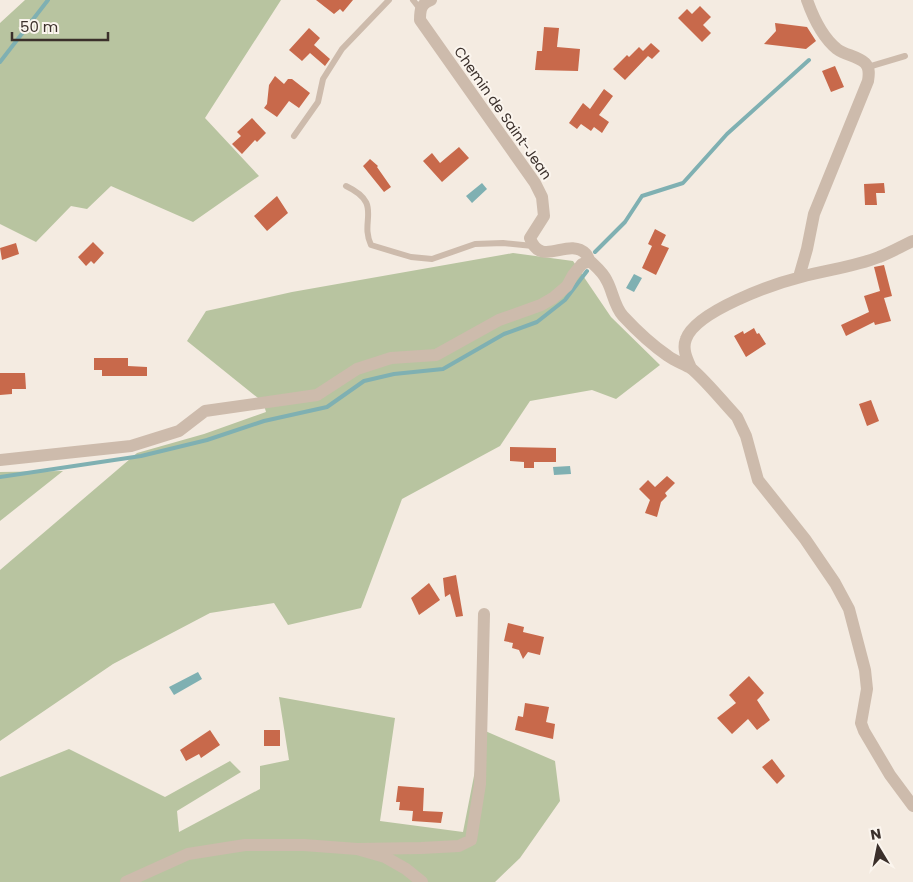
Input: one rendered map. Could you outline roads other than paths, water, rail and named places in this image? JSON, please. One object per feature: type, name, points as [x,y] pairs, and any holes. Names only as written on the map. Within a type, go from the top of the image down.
[{"type":"street","name":"Chemin de Saint-Jean","points":[[431,0],[416,5],[420,20],[539,190],[542,197],[544,216],[530,238],[533,246]]},
{"type":"street","points":[[799,277],[814,214],[868,81],[868,67],[864,62],[837,49],[814,19],[806,0]]},
{"type":"street","points":[[691,368],[685,353],[686,340],[693,327],[702,319],[738,299],[799,277],[878,258],[913,241]]},
{"type":"street","points":[[533,246],[540,251],[552,252],[568,248],[576,249],[586,254],[607,281],[622,315],[669,357],[691,368],[737,417],[746,436],[758,480],[805,539],[842,596],[851,617],[865,670],[867,690],[861,723],[864,732],[890,775],[913,806]]},
{"type":"street","points":[[0,460],[131,446],[179,430],[205,411],[317,395],[357,369],[391,358],[436,355],[499,320],[541,306],[554,298],[567,286],[582,264],[590,261]]},
{"type":"street","points":[[126,882],[188,854],[245,845],[304,845],[357,849],[421,848],[459,846],[471,840],[480,784],[484,614]]},
{"type":"street","points":[[357,849],[385,857],[406,869],[422,882]]},
{"type":"lane","points":[[294,136],[318,102],[324,79],[342,49],[389,0]]},
{"type":"lane","points":[[868,67],[905,56]]},
{"type":"lane","points":[[346,186],[356,191],[364,199],[370,214],[368,237],[371,245],[411,256],[432,259],[475,244],[503,243],[533,246]]},
{"type":"water","points":[[482,183],[487,189],[472,203],[466,196]]},
{"type":"water","points":[[634,274],[642,278],[634,292],[626,288]]},
{"type":"water","points":[[570,466],[571,474],[554,475],[553,467]]},
{"type":"water","points":[[198,672],[202,679],[174,695],[169,687]]},
{"type":"waterway","points":[[0,62],[48,0]]},
{"type":"waterway","points":[[595,252],[625,222],[642,196],[683,183],[727,134],[809,60]]},
{"type":"waterway","points":[[0,477],[141,456],[207,440],[264,421],[327,407],[364,381],[394,374],[443,369],[504,334],[537,322],[565,300],[587,271]]}]
